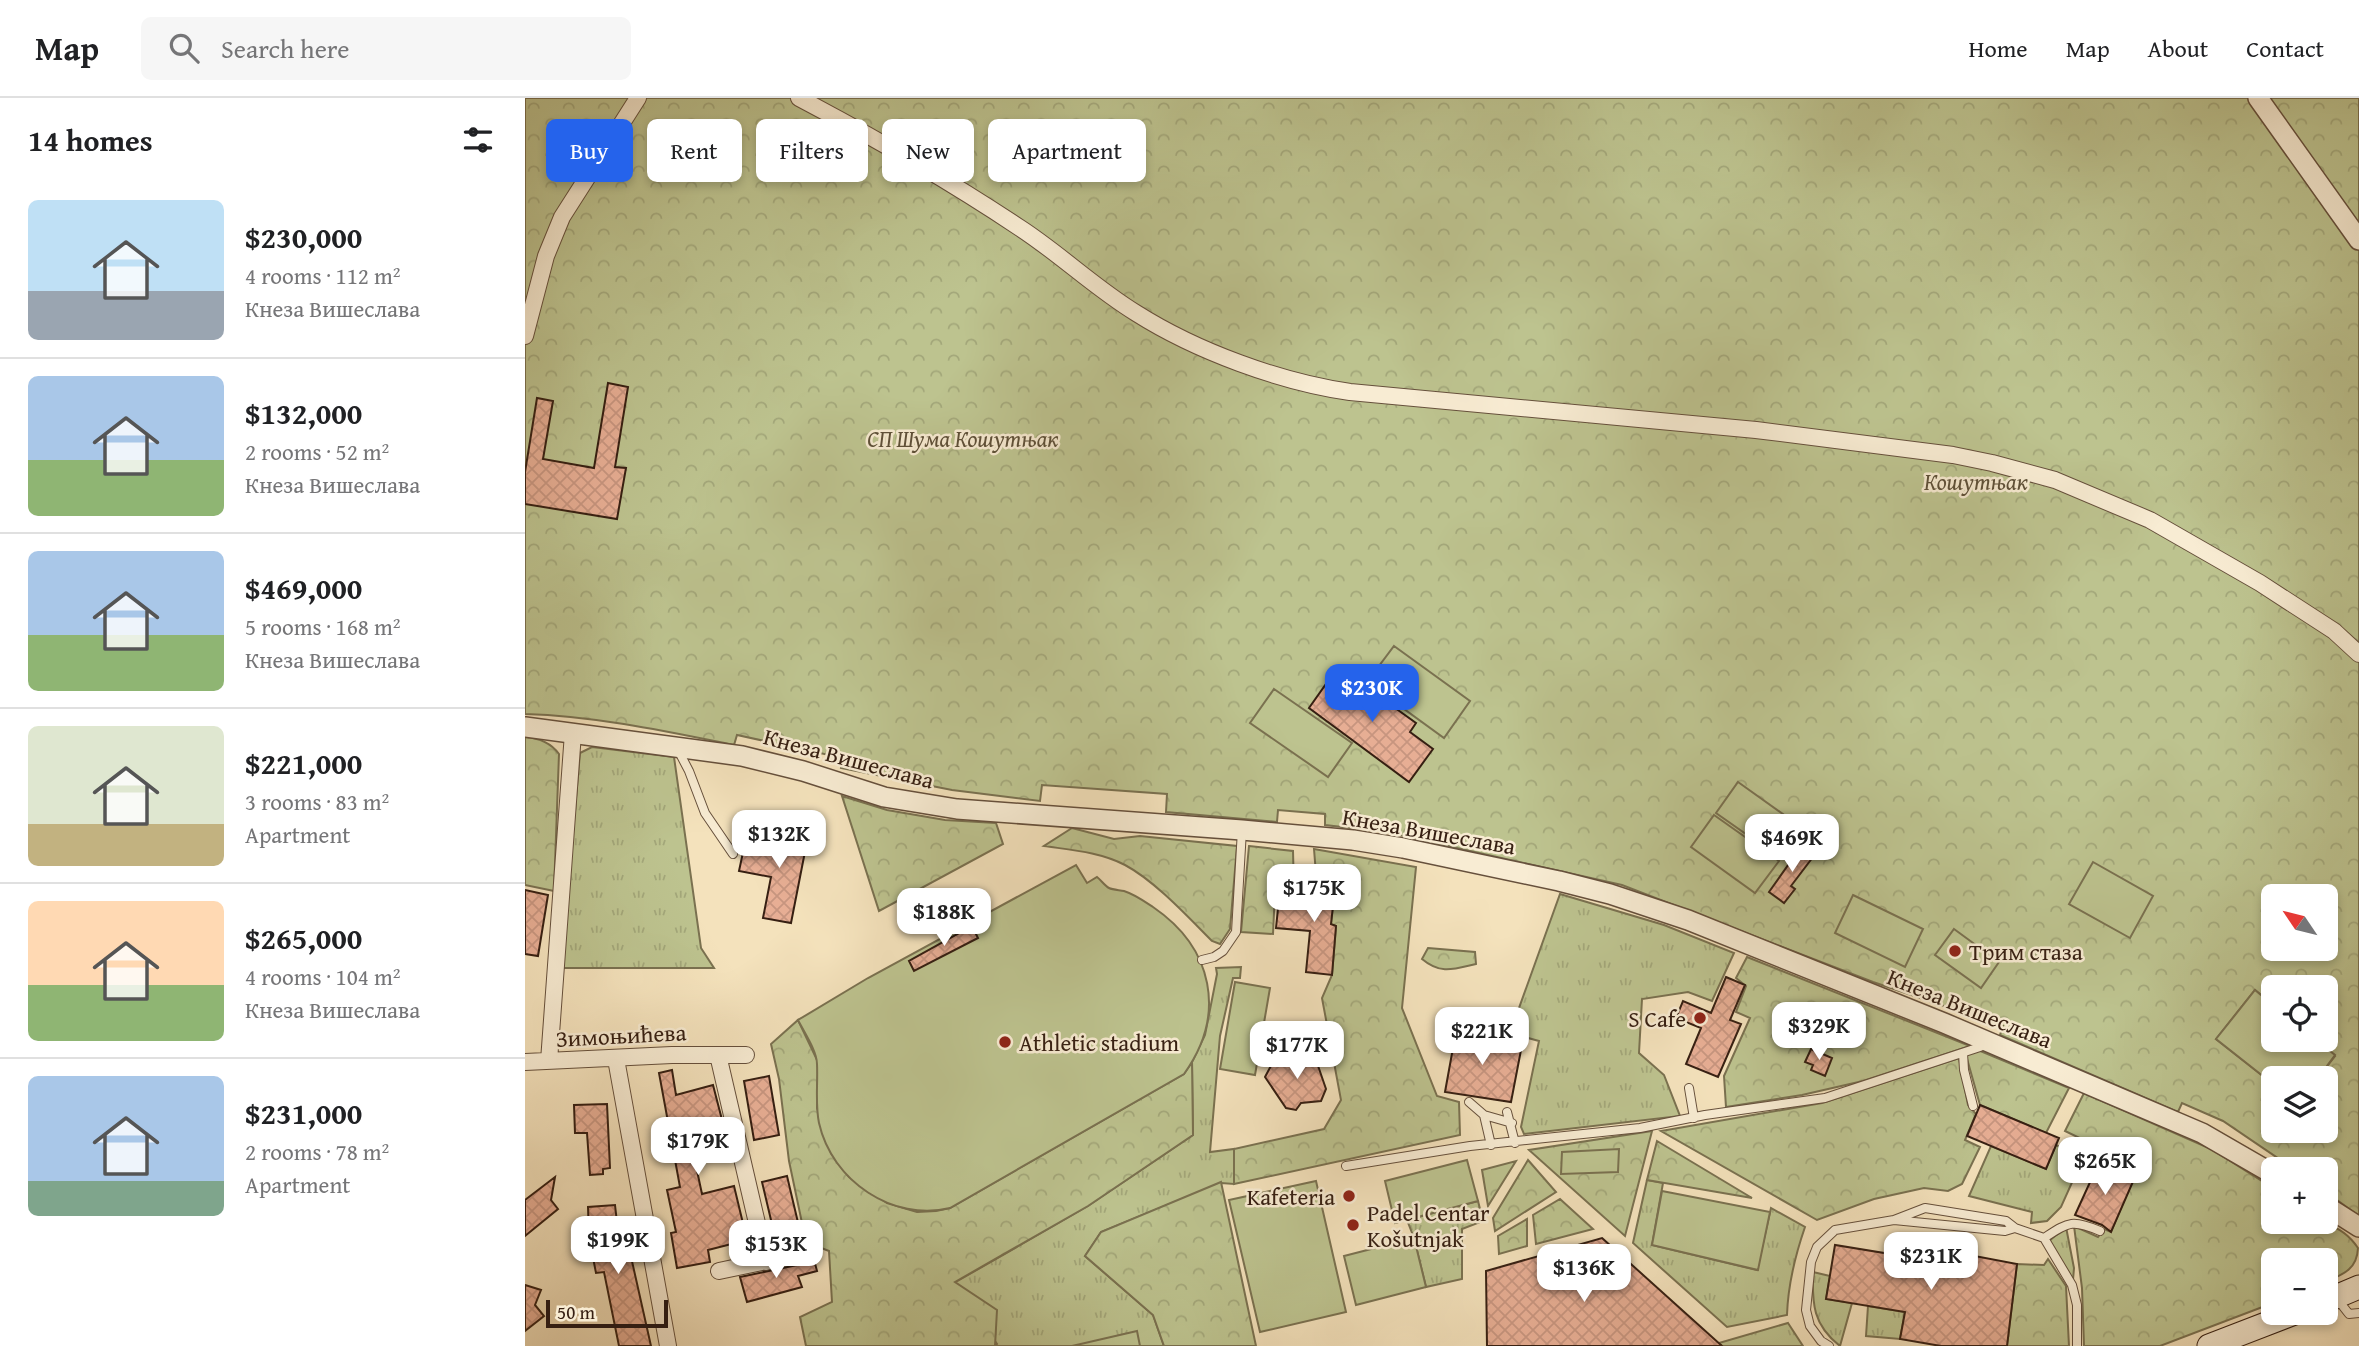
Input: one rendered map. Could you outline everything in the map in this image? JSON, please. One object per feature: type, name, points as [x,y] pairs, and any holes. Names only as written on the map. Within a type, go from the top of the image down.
[{"type":"main road","points":[[2338,1296],[2359,1287]]},
{"type":"main road","points":[[2209,1346],[2263,1325]]},
{"type":"street","points":[[525,336],[552,237],[638,98]]},
{"type":"street","points":[[799,98],[934,172],[1039,240],[1136,314],[1206,349],[1295,382],[1350,392],[1756,430],[1952,455],[1992,463],[2055,480],[2150,520],[2260,583],[2334,631],[2359,654]]},
{"type":"street","points":[[2258,98],[2359,240]]},
{"type":"street","name":"Кнеза Вишеслава","points":[[525,727],[762,760],[874,794],[957,809],[1310,835],[1403,848],[1559,881],[1610,894],[1688,920],[2202,1133],[2261,1167]]},
{"type":"street","points":[[549,1061],[573,733]]},
{"type":"street","name":"Зимоњићева","points":[[525,1062],[673,1055],[746,1055]]},
{"type":"street","name":"Зимоњићева","points":[[718,1055],[766,1262]]},
{"type":"street","points":[[617,1059],[668,1346]]},
{"type":"street","points":[[2338,1214],[2359,1227]]},
{"type":"street","points":[[719,1271],[795,1255]]},
{"type":"lane","points":[[675,746],[689,771],[705,813],[733,854]]},
{"type":"lane","points":[[1202,960],[1215,957],[1223,951],[1236,932],[1242,830]]},
{"type":"lane","points":[[1346,1166],[1470,1146],[1491,1146],[1640,1128],[1825,1098],[1980,1047],[1984,1041]]},
{"type":"lane","points":[[1963,1053],[1964,1070],[1973,1106]]},
{"type":"lane","points":[[1689,1088],[1694,1118]]},
{"type":"lane","points":[[1469,1102],[1484,1115],[1511,1123]]},
{"type":"lane","points":[[1507,1112],[1515,1143]]},
{"type":"lane","points":[[1484,1115],[1491,1146]]},
{"type":"lane","points":[[1829,1346],[1816,1335],[1806,1316],[1811,1262],[1817,1247],[1835,1230],[1894,1220],[1925,1208],[2006,1221],[2015,1228],[2044,1238],[2072,1285],[2077,1306],[2077,1346]]},
{"type":"lane","points":[[1894,1220],[2004,1231],[2015,1228]]},
{"type":"lane","points":[[2044,1238],[2069,1223],[2080,1223],[2101,1231]]},
{"type":"lane","points":[[2338,1305],[2349,1314],[2359,1313]]},
{"type":"green space","name":"Кошутњак","points":[[525,98],[2359,98],[2359,1216],[2338,1201],[2338,1157],[2276,1157],[2223,1121],[2182,1103],[2178,1112],[2000,1035],[2003,1026],[1873,982],[1622,885],[1386,832],[1325,825],[1325,814],[1278,810],[1277,822],[1166,812],[1167,794],[1042,785],[1040,801],[952,790],[841,768],[843,758],[737,735],[734,745],[604,721],[525,714]],"holes":[[[2261,975],[2338,975],[2338,1052],[2331,1052],[2335,1056],[2327,1066],[2338,1066],[2338,1143],[2261,1143],[2261,1075],[2216,1039],[2255,990],[2261,995]]]},
{"type":"green space","points":[[1394,646],[1470,701],[1444,738],[1367,682]]},
{"type":"green space","points":[[1274,689],[1352,743],[1328,777],[1250,723]]},
{"type":"green space","points":[[525,737],[544,742],[559,754],[554,891],[525,885]]},
{"type":"green space","points":[[592,747],[674,757],[701,948],[714,968],[561,968],[580,753]]},
{"type":"green space","points":[[1738,782],[1801,827],[1780,858],[1716,813]]},
{"type":"green space","points":[[842,796],[887,810],[945,820],[996,823],[1003,844],[879,911]]},
{"type":"green space","points":[[1714,815],[1779,861],[1755,893],[1691,847]]},
{"type":"green space","points":[[1072,828],[1114,839],[1140,836],[1237,846],[1230,929],[1220,944],[1212,941],[1159,890],[1125,865],[1096,854],[1044,846]]},
{"type":"green space","points":[[1249,846],[1293,851],[1294,892],[1275,891],[1273,934],[1241,932]]},
{"type":"green space","points":[[1314,849],[1416,867],[1402,1008],[1437,1096],[1459,1102],[1460,1135],[1234,1184],[1234,1149],[1324,1129],[1341,1100],[1322,998],[1332,975],[1336,927],[1331,924],[1336,879],[1316,874]]},
{"type":"green space","points":[[2093,862],[2153,896],[2130,938],[2069,904]]},
{"type":"green space","name":"Athletic stadium","points":[[1076,865],[1087,883],[1097,877],[1109,888],[1128,892],[1153,907],[1173,923],[1201,962],[1207,983],[1209,1006],[1206,1028],[1184,1074],[950,1208],[929,1211],[907,1209],[887,1203],[868,1192],[851,1179],[837,1163],[826,1144],[818,1116],[816,1059],[798,1020],[868,978]]},
{"type":"green space","points":[[1560,894],[1664,925],[1734,953],[1712,1001],[1688,992],[1642,999],[1639,1053],[1664,1075],[1680,1116],[1524,1134],[1521,1127],[1539,1041],[1510,1033]]},
{"type":"green space","points":[[1853,895],[1923,929],[1905,967],[1835,933]]},
{"type":"green space","points":[[1954,929],[1999,962],[1981,988],[1935,955]]},
{"type":"green space","points":[[1428,948],[1475,952],[1476,964],[1448,969],[1435,967],[1422,959]]},
{"type":"green space","points":[[1747,957],[1970,1046],[1863,1081],[1802,1095],[1726,1107],[1724,1076],[1750,1018],[1736,1012],[1746,986],[1736,978]]},
{"type":"green space","points":[[1241,967],[1240,978],[1233,978],[1220,1036],[1210,1152],[1234,1149],[1234,1184],[1221,1183],[1101,1232],[1085,1256],[1153,1315],[1164,1346],[995,1346],[997,1344],[954,1283],[1088,1206],[1193,1135],[1192,1062],[1205,1035],[1216,968]]},
{"type":"green space","points":[[1235,982],[1270,988],[1255,1075],[1220,1069]]},
{"type":"green space","points":[[2255,990],[2261,995],[2261,1052],[2331,1052],[2335,1055],[2327,1066],[2261,1066],[2261,1075],[2216,1039]]},
{"type":"green space","points":[[798,1020],[818,1062],[817,1108],[831,1153],[849,1177],[887,1203],[917,1212],[950,1208],[1184,1074],[1192,1062],[1193,1135],[1088,1206],[955,1282],[997,1310],[995,1346],[806,1346],[800,1317],[832,1302],[829,1251],[806,1242],[789,1161],[779,1079],[771,1044]]},
{"type":"green space","points":[[1978,1050],[2069,1088],[2046,1133],[1980,1105],[1966,1055]]},
{"type":"green space","points":[[1959,1058],[1968,1105],[1976,1114],[1965,1140],[1980,1147],[1962,1184],[1948,1191],[1924,1188],[1874,1199],[1817,1220],[1661,1131],[1822,1103]]},
{"type":"green space","points":[[2084,1093],[2211,1149],[2261,1180],[2261,1234],[2338,1234],[2338,1229],[2358,1248],[2355,1261],[2338,1276],[2338,1248],[2261,1248],[2261,1308],[2160,1346],[2084,1346],[2082,1288],[2074,1226],[2098,1237],[2104,1229],[2111,1232],[2134,1177],[2111,1167],[2115,1155],[2065,1131]]},
{"type":"green space","points":[[1652,1131],[1625,1236],[1529,1150]]},
{"type":"green space","points":[[1657,1141],[1752,1198],[1647,1180]]},
{"type":"green space","points":[[2056,1145],[2083,1158],[2061,1207],[2047,1221],[2031,1223],[2032,1212],[1969,1196],[1991,1146],[2046,1169]]},
{"type":"green space","points":[[1619,1149],[1618,1172],[1561,1174],[1562,1152]]},
{"type":"green space","points":[[1467,1160],[1478,1201],[1395,1223],[1385,1181]]},
{"type":"green space","points":[[1528,1160],[1556,1192],[1495,1231],[1493,1218]]},
{"type":"green space","points":[[1516,1161],[1488,1206],[1482,1170]]},
{"type":"green space","points":[[1647,1180],[1663,1183],[1652,1245],[1757,1270],[1771,1208],[1805,1227],[1793,1270],[1787,1315],[1727,1327],[1633,1243]]},
{"type":"green space","points":[[1316,1181],[1346,1312],[1260,1332],[1229,1200]]},
{"type":"green space","points":[[1221,1182],[1256,1346],[1164,1346],[1153,1315],[1085,1256],[1101,1232]]},
{"type":"green space","points":[[1662,1191],[1770,1212],[1758,1270],[1652,1245]]},
{"type":"green space","points":[[1560,1199],[1593,1229],[1536,1244],[1533,1215]]},
{"type":"green space","points":[[1478,1201],[1483,1221],[1462,1229],[1462,1279],[1426,1287],[1407,1220]]},
{"type":"green space","points":[[1527,1219],[1527,1246],[1499,1254],[1498,1236]]},
{"type":"green space","points":[[2066,1227],[2074,1268],[2073,1280],[2049,1241]]},
{"type":"green space","points":[[1414,1238],[1426,1287],[1356,1305],[1344,1256]]},
{"type":"green space","points":[[2048,1259],[2066,1286],[2069,1346],[2007,1346],[2017,1264],[2044,1265]]},
{"type":"green space","points":[[1813,1272],[1830,1276],[1826,1299],[1852,1303],[1840,1346],[1819,1322],[1814,1304]]},
{"type":"green space","points":[[1868,1306],[1905,1312],[1900,1339],[1866,1336]]},
{"type":"green space","points":[[1788,1323],[1803,1346],[1722,1346],[1719,1343]]},
{"type":"green space","points":[[1137,1331],[1140,1346],[1072,1346]]},
{"type":"building","points":[[608,383],[628,387],[615,467],[626,468],[617,519],[525,504],[525,472],[537,398],[553,401],[543,459],[594,468]]},
{"type":"building","points":[[1338,667],[1416,723],[1410,732],[1433,749],[1409,782],[1309,708]]},
{"type":"building","points":[[785,822],[810,826],[791,923],[763,918],[771,877],[739,871],[745,843],[779,850]]},
{"type":"building","points":[[1803,844],[1816,853],[1791,886],[1795,889],[1784,903],[1769,892]]},
{"type":"building","points":[[1316,877],[1336,879],[1331,924],[1336,926],[1332,975],[1306,972],[1310,931],[1276,928],[1279,899],[1313,902]]},
{"type":"building","points":[[525,890],[548,895],[538,956],[525,954]]},
{"type":"building","points":[[972,926],[978,938],[914,971],[909,961]]},
{"type":"building","points":[[1726,977],[1745,985],[1730,1020],[1741,1024],[1718,1077],[1686,1064],[1701,1028],[1676,1018],[1683,1001],[1711,1013]]},
{"type":"building","points":[[1457,1026],[1492,1032],[1490,1045],[1521,1050],[1511,1102],[1445,1092]]},
{"type":"building","points":[[1811,1049],[1832,1058],[1825,1076],[1811,1070],[1813,1065],[1805,1062]]},
{"type":"building","points":[[1315,1057],[1326,1089],[1321,1101],[1301,1103],[1296,1110],[1286,1108],[1265,1077],[1274,1060]]},
{"type":"building","points":[[672,1070],[676,1095],[713,1085],[728,1143],[693,1152],[702,1194],[734,1186],[747,1240],[708,1250],[710,1262],[677,1268],[671,1233],[676,1232],[667,1190],[680,1187],[659,1073]]},
{"type":"building","points":[[769,1076],[779,1135],[754,1140],[744,1081]]},
{"type":"building","points":[[607,1104],[610,1168],[603,1169],[603,1174],[590,1175],[587,1133],[575,1133],[574,1105]]},
{"type":"building","points":[[1980,1105],[2059,1138],[2046,1169],[1967,1136]]},
{"type":"building","points":[[2111,1167],[2135,1177],[2111,1232],[2102,1225],[2075,1215],[2096,1169],[2108,1174]]},
{"type":"building","points":[[787,1176],[800,1231],[775,1237],[762,1182]]},
{"type":"building","points":[[555,1177],[551,1200],[558,1209],[525,1236],[525,1200]]},
{"type":"building","points":[[615,1205],[618,1231],[625,1230],[651,1346],[619,1346],[604,1272],[596,1273],[589,1237],[588,1207]]},
{"type":"building","points":[[1602,1238],[1722,1346],[1487,1346],[1486,1271]]},
{"type":"building","points":[[1924,1238],[1966,1243],[1964,1254],[2017,1264],[2007,1346],[1941,1346],[1900,1339],[1905,1312],[1826,1299],[1835,1245],[1921,1259]]},
{"type":"building","points":[[813,1256],[817,1271],[798,1276],[802,1287],[747,1302],[740,1277],[797,1265]]},
{"type":"building","points":[[525,1285],[541,1290],[535,1305],[544,1316],[525,1331]]},
{"type":"place","name":"Трим стаза","points":[[1955,951]]},
{"type":"place","name":"S Cafe","points":[[1700,1018]]},
{"type":"place","name":"Athletic stadium","points":[[1005,1042]]},
{"type":"place","name":"Kafeteria","points":[[1349,1196]]},
{"type":"place","name":"Padel Centar Košutnjak","points":[[1353,1225]]},
{"type":"park label","name":"СП Шума Кошутњак","points":[[963,438]]}]
